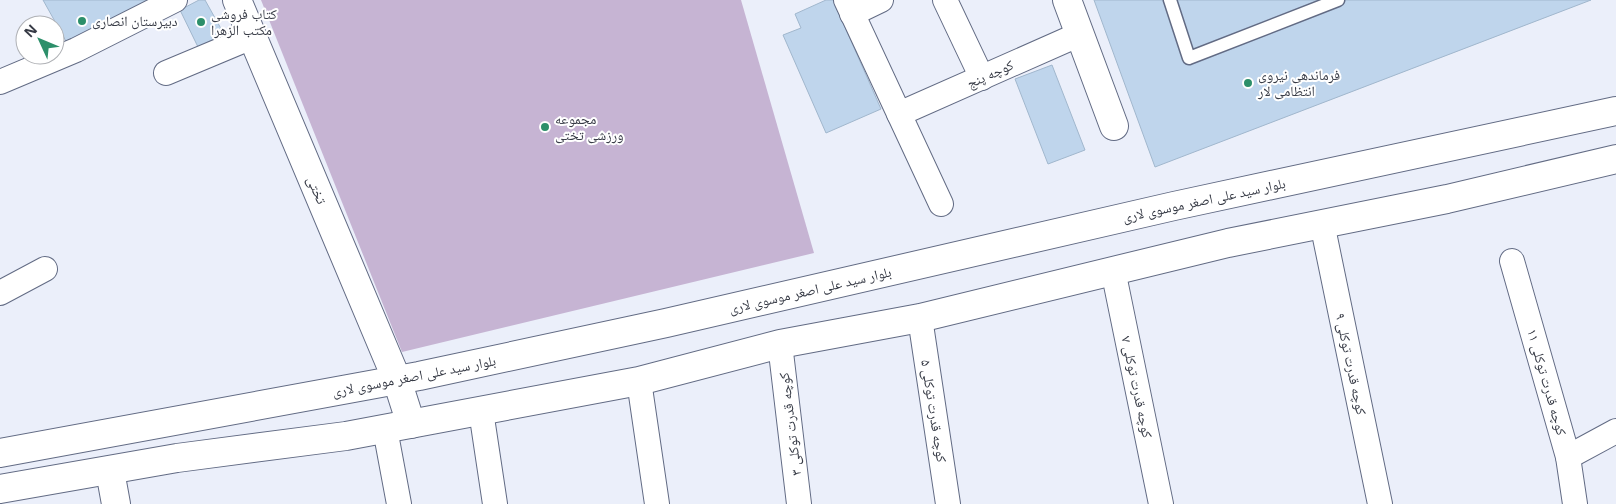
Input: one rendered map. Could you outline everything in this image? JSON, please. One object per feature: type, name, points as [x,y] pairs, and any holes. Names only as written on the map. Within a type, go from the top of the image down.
[{"type":"main road","name":"تختی","points":[[238,0],[397,380],[398,426]]},
{"type":"main road","points":[[1068,0],[1114,126]]},
{"type":"main road","name":"بلوار سید علی اصغر موسوی لاری","points":[[4,453],[397,380],[666,323],[1174,206],[1616,111]]},
{"type":"main road","points":[[4,453],[8,488],[177,458],[346,436],[639,381],[780,344],[920,318],[1113,270],[1322,224],[1447,199],[1616,159]]},
{"type":"main road","points":[[110,471],[116,504]]},
{"type":"street","points":[[0,82],[76,50],[175,0]]},
{"type":"street","points":[[881,0],[849,7],[941,204]]},
{"type":"street","points":[[945,0],[982,78]]},
{"type":"street","name":"کوچه پنج","points":[[899,114],[1080,34]]},
{"type":"street","points":[[166,73],[252,37]]},
{"type":"street","name":"کوچه قدرت توکلی ۹","points":[[1322,224],[1380,504]]},
{"type":"street","name":"کوچه قدرت توکلی ۱۱","points":[[1512,260],[1568,457],[1575,504]]},
{"type":"street","points":[[0,293],[45,269]]},
{"type":"street","name":"کوچه قدرت توکلی ۷","points":[[1113,270],[1161,504]]},
{"type":"street","name":"کوچه قدرت توکلی ۵","points":[[920,318],[948,504]]},
{"type":"street","name":"کوچه قدرت توکلی ۳","points":[[780,344],[799,504]]},
{"type":"street","points":[[639,381],[657,504]]},
{"type":"street","points":[[481,411],[495,504]]},
{"type":"street","points":[[398,426],[399,504]]},
{"type":"street","points":[[1568,457],[1616,432]]},
{"type":"lane","points":[[1170,0],[1189,58],[1338,0]]},
{"type":"shaded area","name":"مجموعه ورزشی تختی","points":[[261,0],[741,0],[814,253],[402,352]]},
{"type":"building","name":"دبیرستان انصاری","points":[[43,0],[150,0],[67,43],[65,39],[65,15],[51,15]]},
{"type":"building","name":"کتاب فروشی مکتب الزهرا","points":[[199,0],[205,0],[224,34],[198,47],[180,10]]},
{"type":"building","points":[[826,0],[833,0],[881,109],[826,133],[783,35],[801,28],[795,14]]},
{"type":"building","name":"فرماندهی نیروی انتظامی لار","points":[[1094,0],[1591,0],[1155,167]]},
{"type":"building","points":[[1052,65],[1085,150],[1048,164],[1015,79]]},
{"type":"place","name":"دبیرستان انصاری","points":[[82,21]]},
{"type":"place","name":"کتاب فروشی مکتب الزهرا","points":[[201,22]]},
{"type":"place","name":"فرماندهی نیروی انتظامی لار","points":[[1248,83]]},
{"type":"place","name":"مجموعه ورزشی تختی","points":[[545,127]]}]
